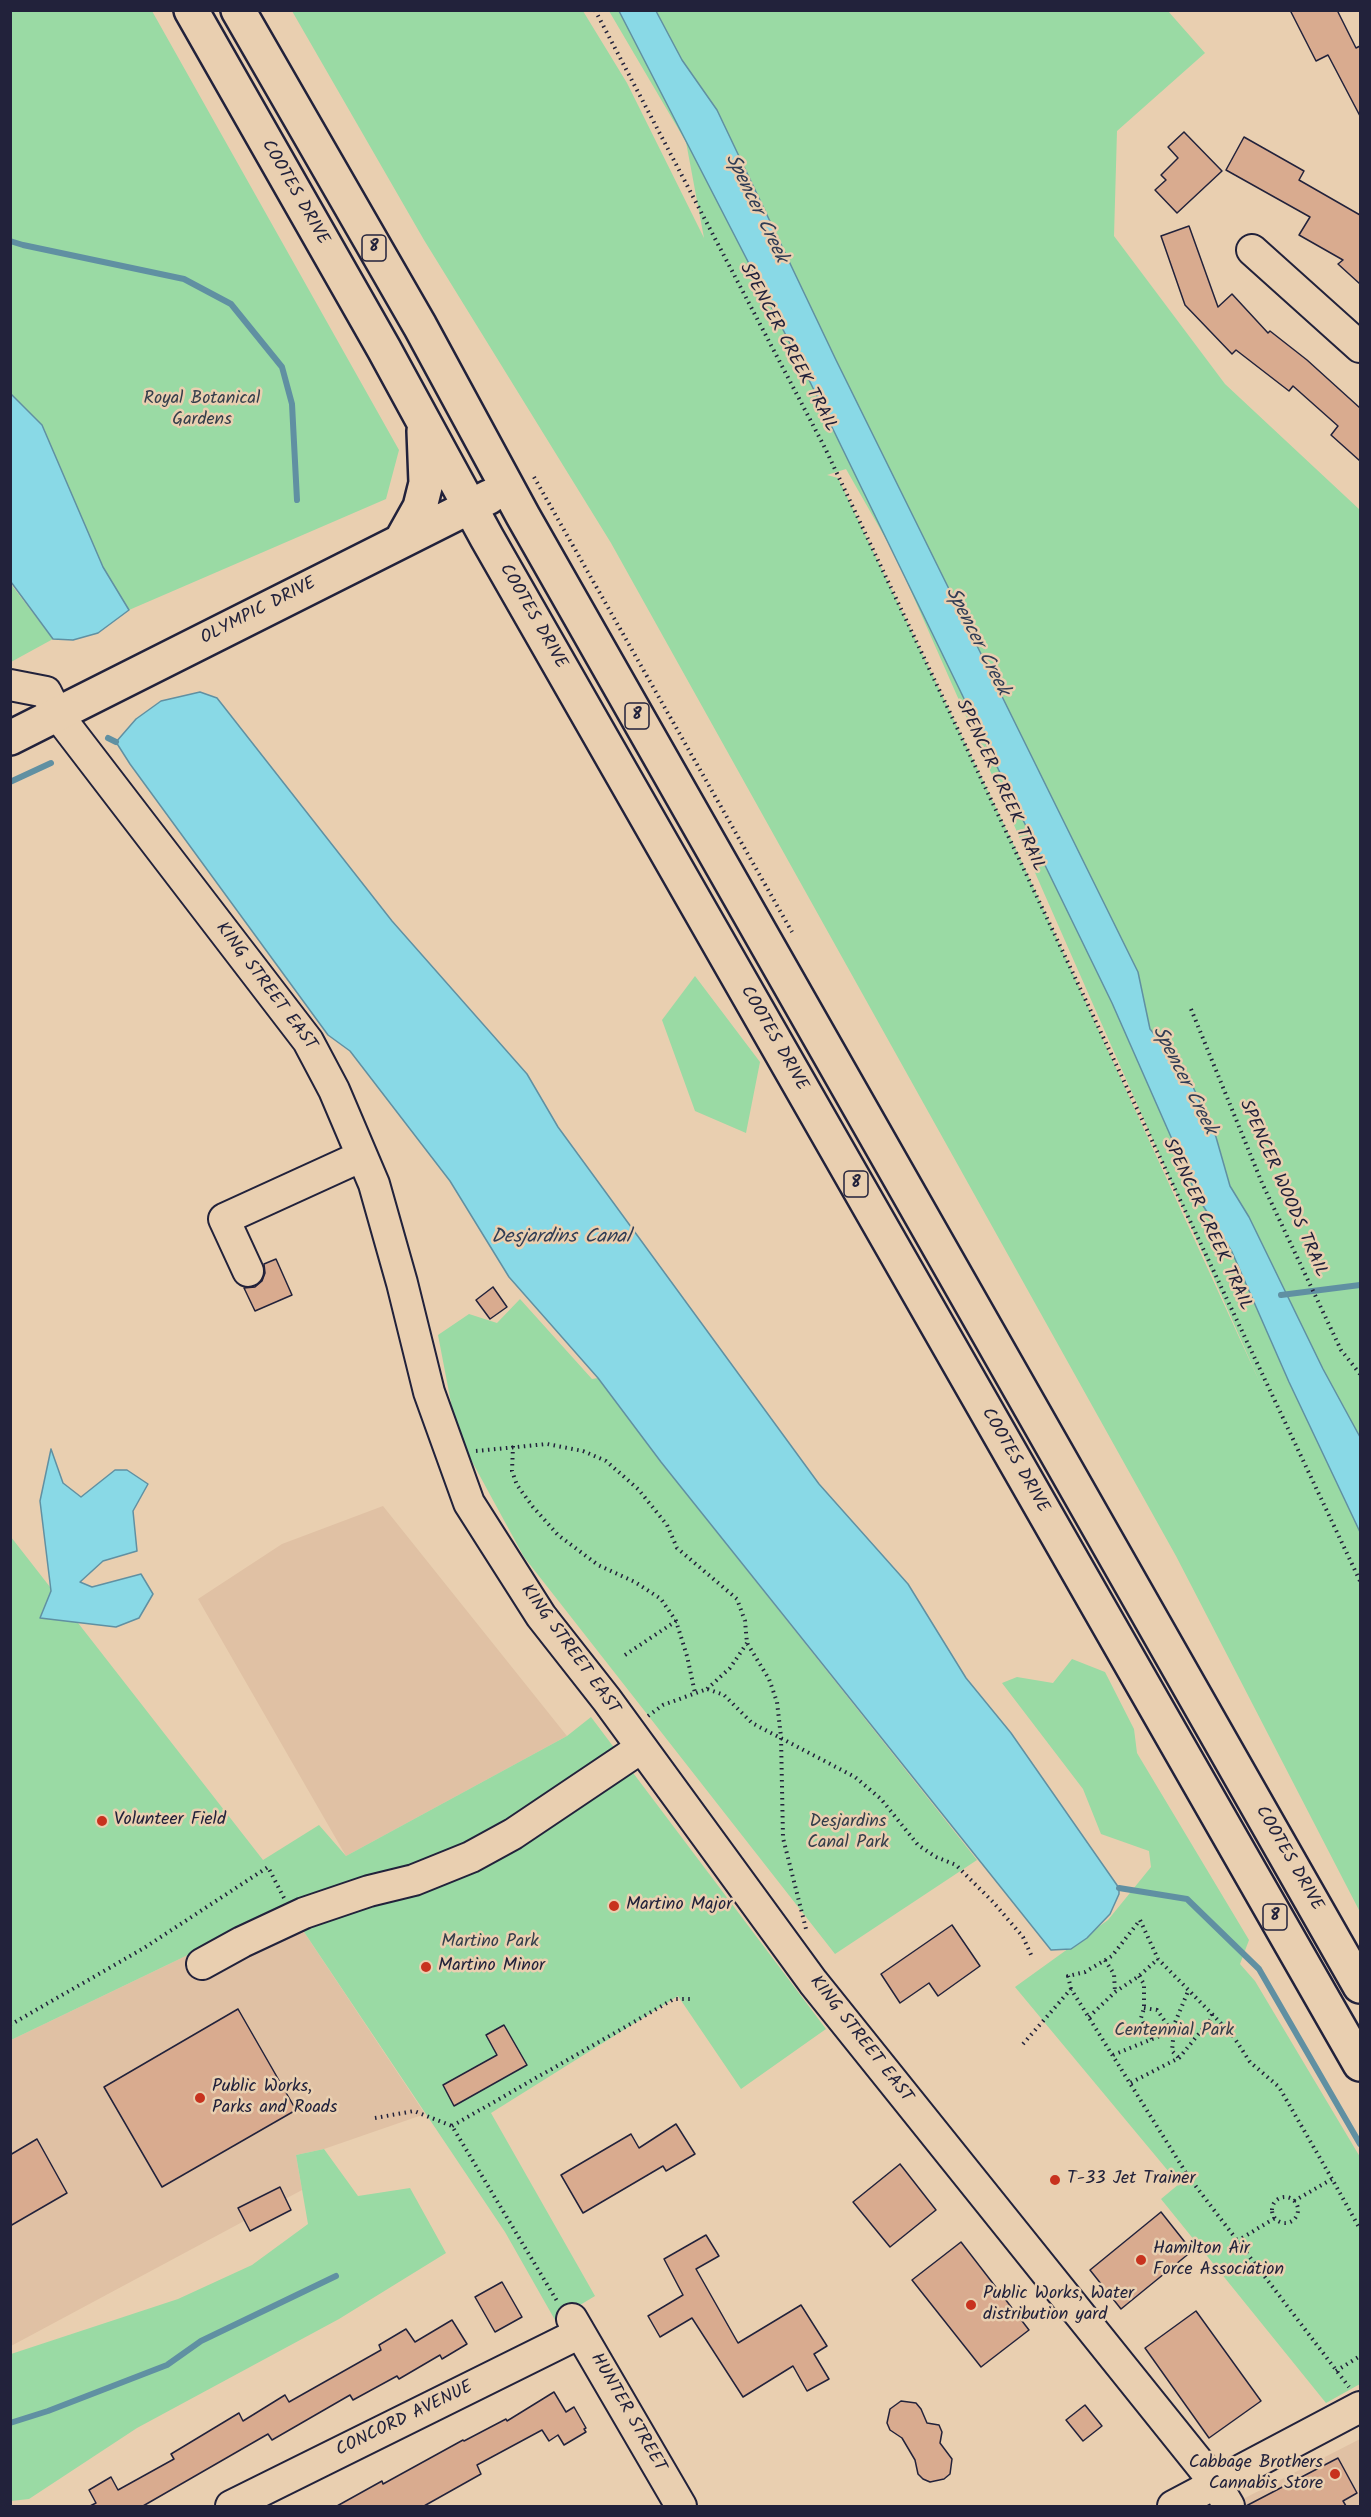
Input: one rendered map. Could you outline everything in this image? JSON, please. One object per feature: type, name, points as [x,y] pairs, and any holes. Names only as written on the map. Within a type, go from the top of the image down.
[{"type":"main road","name":"COOTES DRIVE","points":[[191,10],[470,508],[1360,2064]]},
{"type":"main road","name":"COOTES DRIVE","points":[[238,10],[1360,1986]]},
{"type":"main road","points":[[401,542],[420,507],[426,483],[424,424]]},
{"type":"main road","name":"OLYMPIC DRIVE","points":[[10,738],[470,508],[507,487]]},
{"type":"street","points":[[1252,250],[1360,347]]},
{"type":"street","name":"KING STREET EAST","points":[[10,686],[46,692],[57,714],[308,1041],[334,1090],[374,1184],[429,1392],[469,1503],[541,1616],[786,1944],[1222,2495]]},
{"type":"street","points":[[248,1271],[224,1219],[362,1156]]},
{"type":"street","points":[[202,1964],[294,1917],[347,1898],[414,1880],[471,1857],[513,1834],[634,1740]]},
{"type":"street","name":"CONCORD AVENUE","points":[[231,2506],[576,2326]]},
{"type":"street","name":"HUNTER STREET","points":[[576,2326],[681,2506]]},
{"type":"street","points":[[1173,2506],[1222,2495],[1358,2401]]},
{"type":"path","name":"SPENCER CREEK TRAIL","points":[[595,10],[825,448],[1360,1581]]},
{"type":"path","name":"SPENCER WOODS TRAIL","points":[[1191,1009],[1262,1183],[1341,1350],[1360,1374]]},
{"type":"path","points":[[452,1455],[513,1446],[547,1444],[583,1451],[606,1461],[638,1489],[667,1525],[677,1548],[737,1599],[745,1621],[747,1643],[769,1679],[777,1702],[781,1737],[783,1838],[806,1930],[786,1944]]},
{"type":"path","points":[[513,1446],[512,1471],[517,1485],[532,1507],[558,1535],[598,1565],[635,1582],[661,1599],[676,1621],[695,1693]]},
{"type":"path","points":[[625,1655],[676,1621]]},
{"type":"path","points":[[634,1740],[663,1705],[707,1689],[730,1668],[747,1643]]},
{"type":"path","points":[[707,1689],[724,1695],[752,1722],[855,1777],[881,1799],[918,1845],[936,1857],[956,1865],[994,1903],[1023,1937],[1032,1957]]},
{"type":"path","points":[[10,2025],[144,1948],[268,1867],[294,1917]]},
{"type":"path","points":[[1358,2401],[1188,2176],[1071,1989],[1068,1976],[1085,1972],[1112,1956],[1140,1920],[1158,1959],[1233,2036],[1250,2062],[1279,2087],[1360,2229]]},
{"type":"path","points":[[1089,2017],[1115,1992],[1139,1976],[1158,1959]]},
{"type":"path","points":[[1105,1960],[1114,1974],[1115,1992]]},
{"type":"path","points":[[1139,1976],[1144,1984],[1144,2008],[1141,2018],[1152,2039]]},
{"type":"path","points":[[1023,2044],[1071,1989]]},
{"type":"path","points":[[1113,2055],[1171,2030],[1189,1989]]},
{"type":"path","points":[[452,2126],[674,1999],[692,2000]]},
{"type":"path","points":[[1144,2008],[1157,2010],[1171,2030],[1172,2051],[1179,2058]]},
{"type":"path","points":[[1130,2083],[1179,2058],[1211,2019],[1212,2014]]},
{"type":"path","points":[[375,2118],[414,2111],[452,2126],[556,2300],[576,2326]]},
{"type":"path","points":[[1294,2201],[1298,2212],[1294,2220],[1286,2223],[1275,2218],[1272,2210],[1275,2202],[1282,2197],[1294,2201],[1332,2179]]},
{"type":"path","points":[[1237,2241],[1275,2218]]},
{"type":"path","points":[[1336,2370],[1360,2356]]},
{"type":"shaded area","points":[[383,1506],[567,1736],[346,1856],[198,1599],[282,1544]]},
{"type":"shaded area","points":[[294,1917],[425,2114],[324,2149],[296,2155],[302,2190],[11,2346],[11,2040],[246,1927]]},
{"type":"shaded area","points":[[1360,2439],[1360,2506],[1247,2506],[1243,2499]]},
{"type":"green space","name":"Royal Botanical Gardens","points":[[10,11],[152,11],[399,450],[386,499],[129,610],[11,454]]},
{"type":"green space","points":[[292,11],[583,11],[627,83],[704,238],[686,142],[609,11],[1168,11],[1205,53],[1117,131],[1114,236],[1225,384],[1360,510],[1360,1912],[1176,1556],[611,543],[424,240]],"holes":[[[846,469],[895,555],[1260,1383],[1020,858],[838,478],[827,475]]]},
{"type":"green space","points":[[10,583],[53,639],[11,662],[10,662]]},
{"type":"green space","points":[[695,976],[760,1062],[746,1133],[695,1111],[662,1020]]},
{"type":"green space","name":"Desjardins Canal Park","points":[[520,1299],[592,1379],[598,1378],[661,1462],[977,1860],[835,1954],[524,1557],[457,1434],[438,1335],[469,1314],[497,1323]]},
{"type":"green space","name":"Martino Park","points":[[11,1537],[263,1860],[319,1825],[346,1856],[567,1736],[591,1717],[826,2029],[741,2089],[678,1996],[491,2113],[595,2296],[555,2320],[505,2232],[294,1917],[246,1927],[11,2040]]},
{"type":"green space","name":"Centennial Park","points":[[1072,1659],[1105,1672],[1134,1729],[1137,1753],[1249,1940],[1240,1964],[1255,1981],[1360,2157],[1360,2384],[1326,2403],[1161,2199],[1179,2184],[1015,1987],[1108,1920],[1151,1867],[1149,1851],[1101,1834],[1083,1789],[1002,1683],[1017,1677],[1053,1683]]},
{"type":"green space","points":[[324,2149],[358,2196],[410,2188],[446,2253],[339,2319],[137,2428],[29,2499],[11,2501],[11,2354],[178,2299],[252,2265],[308,2224],[296,2155]]},
{"type":"water","name":"Spencer Creek","points":[[619,11],[656,11],[682,60],[717,110],[836,360],[1138,972],[1150,1029],[1188,1076],[1216,1137],[1230,1186],[1249,1217],[1323,1369],[1360,1437],[1360,1532],[1289,1382],[1232,1252],[1197,1196],[1112,1003],[811,384]]},
{"type":"water","points":[[11,394],[42,425],[103,567],[129,610],[98,633],[73,640],[53,639],[11,582]]},
{"type":"water","name":"Desjardins Canal","points":[[200,692],[217,698],[392,921],[527,1074],[558,1127],[819,1484],[908,1584],[966,1678],[1011,1733],[1119,1888],[1119,1894],[1110,1914],[1087,1938],[1071,1949],[1051,1950],[661,1462],[598,1378],[509,1277],[450,1181],[350,1051],[328,1035],[130,764],[116,742],[136,719],[161,701]]},
{"type":"water","points":[[51,1449],[63,1483],[81,1497],[115,1470],[127,1470],[148,1484],[133,1511],[137,1551],[103,1561],[80,1582],[92,1587],[141,1574],[153,1594],[139,1618],[116,1627],[40,1618],[51,1591],[40,1501]]},
{"type":"building","points":[[1290,10],[1337,10],[1356,48],[1360,46],[1360,116],[1328,55],[1316,61]]},
{"type":"building","points":[[1184,132],[1222,171],[1177,213],[1155,190],[1166,180],[1161,175],[1178,158],[1168,147]]},
{"type":"building","points":[[1244,137],[1304,171],[1299,180],[1360,215],[1360,284],[1338,264],[1343,260],[1299,235],[1310,217],[1226,170]]},
{"type":"building","points":[[1189,226],[1218,307],[1232,294],[1268,333],[1270,331],[1307,360],[1360,408],[1360,461],[1331,435],[1338,426],[1293,386],[1289,391],[1236,350],[1232,354],[1185,305],[1161,236]]},
{"type":"building","points":[[276,1259],[292,1295],[255,1311],[244,1288],[255,1287],[262,1281],[265,1273],[264,1264]]},
{"type":"building","points":[[493,1287],[507,1307],[490,1319],[476,1300]]},
{"type":"building","points":[[952,1925],[980,1966],[938,1996],[929,1983],[900,2003],[881,1974]]},
{"type":"building","name":"Public Works, Parks and Roads","points":[[238,2009],[296,2110],[162,2187],[104,2087]]},
{"type":"building","points":[[504,2025],[527,2065],[454,2106],[443,2085],[497,2055],[486,2035]]},
{"type":"building","points":[[676,2124],[695,2154],[666,2171],[663,2166],[583,2213],[561,2175],[631,2134],[639,2148]]},
{"type":"building","points":[[37,2139],[67,2193],[10,2226],[10,2155]]},
{"type":"building","points":[[900,2164],[936,2210],[890,2247],[853,2202]]},
{"type":"building","points":[[280,2187],[291,2210],[250,2231],[238,2208]]},
{"type":"building","name":"Hamilton Air Force Association","points":[[1161,2212],[1192,2251],[1121,2309],[1090,2270]]},
{"type":"building","points":[[706,2235],[719,2256],[696,2269],[738,2343],[801,2305],[827,2346],[814,2354],[829,2379],[807,2391],[793,2366],[743,2397],[692,2318],[660,2337],[648,2316],[683,2295],[664,2259]]},
{"type":"building","name":"Public Works, Water distribution yard","points":[[961,2242],[1029,2330],[981,2367],[912,2280]]},
{"type":"building","points":[[502,2282],[522,2317],[495,2332],[475,2297]]},
{"type":"building","points":[[1196,2311],[1261,2401],[1209,2438],[1145,2348]]},
{"type":"building","points":[[452,2320],[467,2344],[442,2359],[440,2355],[399,2379],[397,2376],[353,2400],[350,2395],[272,2440],[268,2434],[143,2506],[90,2506],[96,2503],[89,2490],[111,2477],[118,2490],[174,2459],[171,2454],[239,2413],[243,2421],[285,2395],[289,2402],[381,2350],[379,2345],[406,2329],[415,2342]]},
{"type":"building","points":[[554,2392],[566,2412],[574,2407],[586,2428],[584,2429],[586,2432],[564,2445],[558,2435],[549,2441],[542,2430],[477,2465],[481,2474],[424,2506],[337,2506],[382,2481],[383,2484],[463,2440],[506,2419],[507,2421]]},
{"type":"building","points":[[901,2401],[916,2403],[927,2423],[939,2425],[942,2432],[940,2443],[952,2459],[950,2474],[944,2479],[930,2482],[923,2479],[918,2474],[915,2460],[902,2438],[890,2430],[887,2423],[890,2409]]},
{"type":"building","points":[[1085,2405],[1102,2426],[1083,2441],[1066,2420]]},
{"type":"building","points":[[1338,2458],[1357,2493],[1343,2501],[1346,2506],[1246,2506]]},
{"type":"waterway","points":[[10,241],[184,279],[231,304],[282,367],[292,404],[297,500]]},
{"type":"waterway","points":[[108,738],[116,742]]},
{"type":"waterway","points":[[10,782],[51,763]]},
{"type":"waterway","points":[[1281,1295],[1360,1285]]},
{"type":"waterway","points":[[1119,1888],[1187,1899],[1259,1969],[1360,2144]]},
{"type":"waterway","points":[[10,2423],[48,2411],[167,2365],[201,2341],[336,2276]]},
{"type":"place","name":"Volunteer Field","points":[[102,1821]]},
{"type":"place","name":"Martino Major","points":[[614,1906]]},
{"type":"place","name":"Martino Minor","points":[[426,1967]]},
{"type":"place","name":"Public Works, Parks and Roads","points":[[200,2098]]},
{"type":"place","name":"T-33 Jet Trainer","points":[[1055,2180]]},
{"type":"place","name":"Hamilton Air Force Association","points":[[1141,2260]]},
{"type":"place","name":"Public Works, Water distribution yard","points":[[971,2305]]},
{"type":"place","name":"Cabbage Brothers Cannabis Store","points":[[1335,2474]]}]
